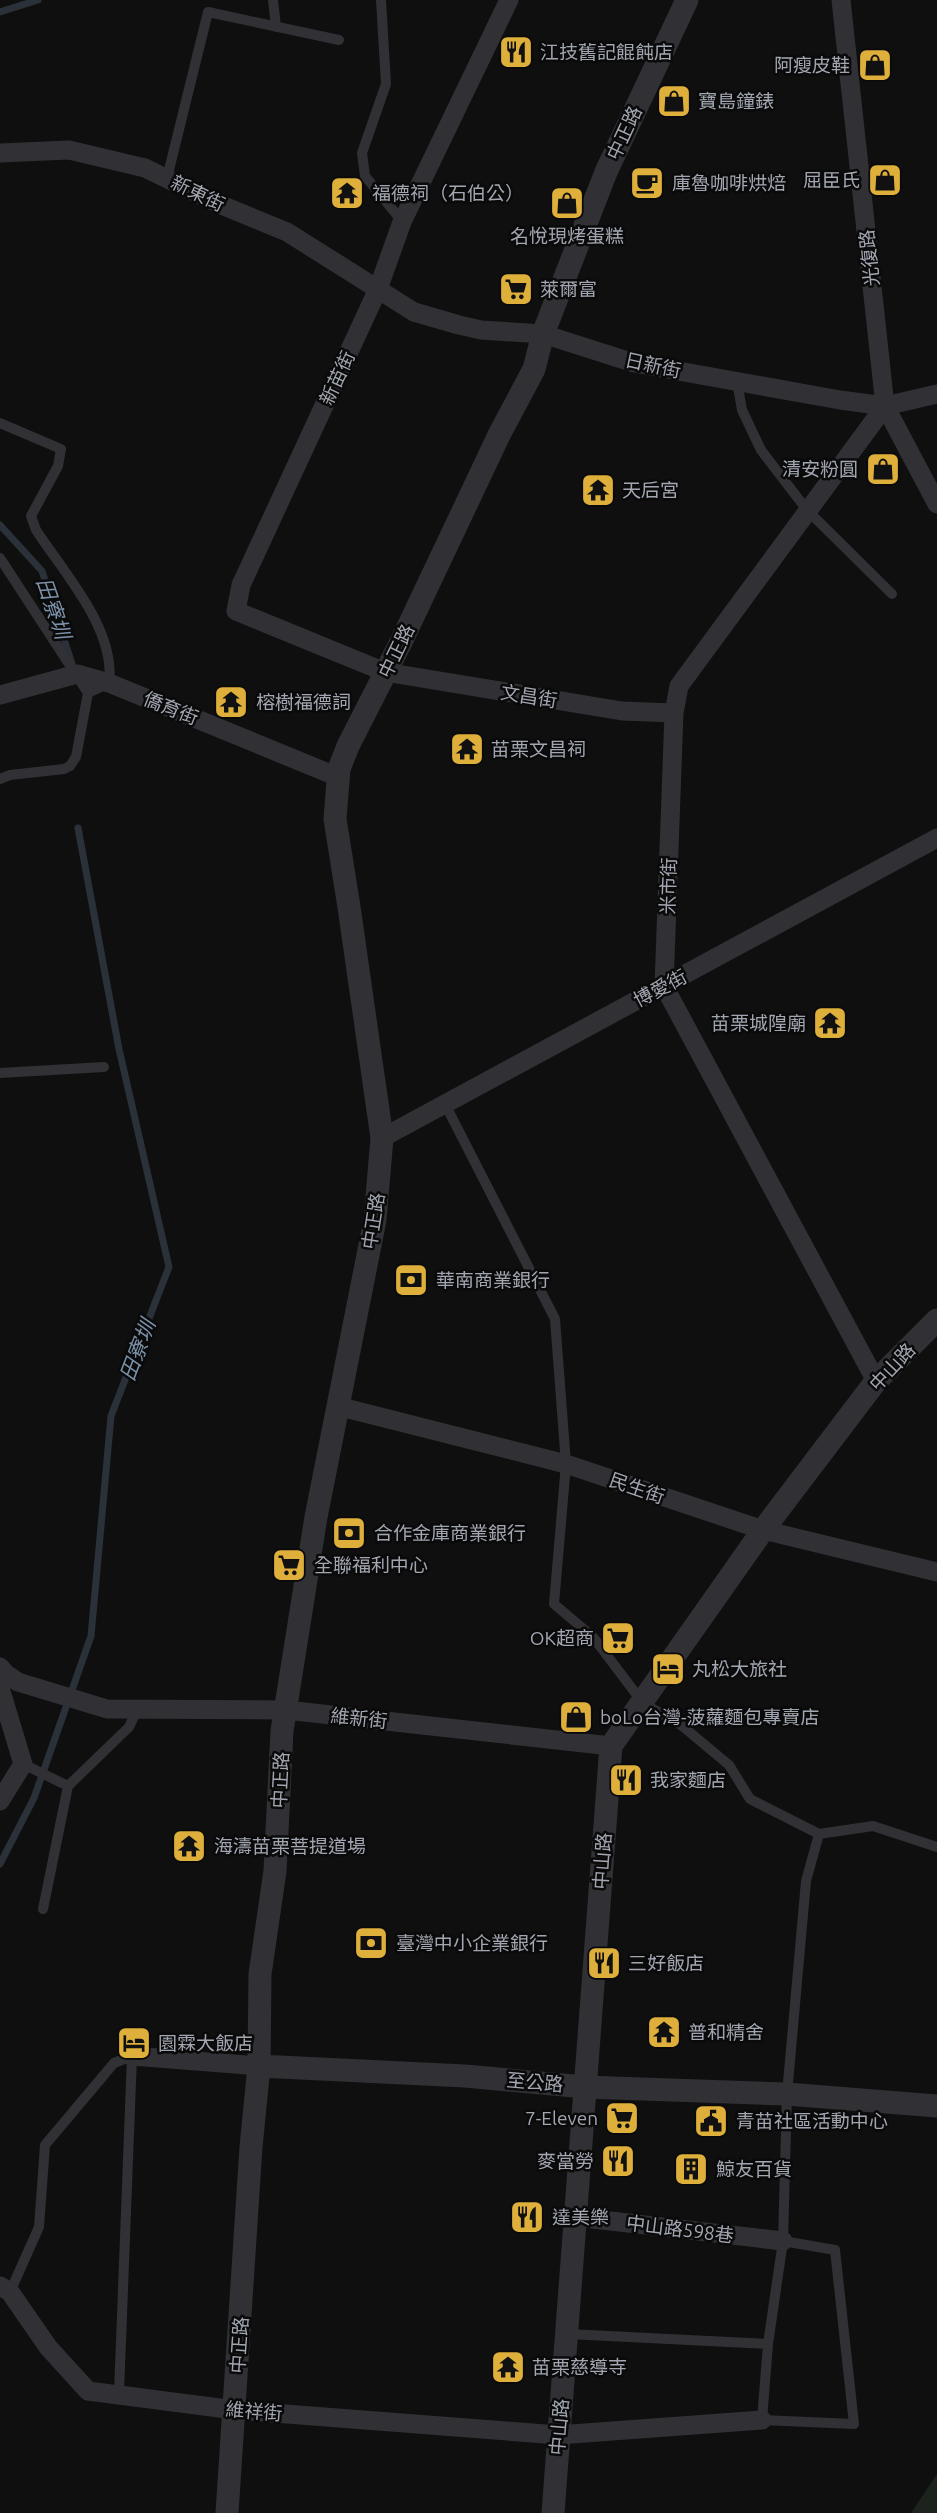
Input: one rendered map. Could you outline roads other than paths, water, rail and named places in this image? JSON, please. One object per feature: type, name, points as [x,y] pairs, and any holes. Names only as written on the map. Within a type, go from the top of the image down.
[{"type":"street","name":"新苗街","points":[[385,672],[236,611],[241,585],[378,289],[402,222],[509,0]]},
{"type":"street","name":"中正路","points":[[227,2513],[251,2147],[259,2066],[260,1974],[275,1871],[282,1731],[316,1517],[375,1220],[382,1138],[335,819],[338,777],[348,746],[500,433],[534,369],[542,334],[606,172],[687,0]]},
{"type":"street","name":"光復路","points":[[841,0],[885,405],[937,504]]},
{"type":"street","name":"新東街","points":[[0,153],[69,150],[145,168],[219,204],[287,232],[378,289]]},
{"type":"street","name":"日新街","points":[[378,289],[414,312],[481,330],[542,334],[634,363],[885,405],[937,394]]},
{"type":"street","name":"米市街","points":[[664,986],[674,713],[679,686],[885,405]]},
{"type":"street","name":"文昌街","points":[[385,672],[622,711],[674,713]]},
{"type":"street","name":"僑育街","points":[[77,674],[109,683],[338,777]]},
{"type":"street","points":[[0,695],[77,674]]},
{"type":"street","name":"博愛街","points":[[382,1138],[937,838]]},
{"type":"street","points":[[664,986],[876,1381]]},
{"type":"street","name":"中山路","points":[[553,2513],[611,1746],[763,1531],[876,1381],[937,1320]]},
{"type":"street","name":"民生街","points":[[337,1406],[566,1464],[763,1531],[937,1572]]},
{"type":"street","points":[[0,1801],[23,1764],[5,1679]]},
{"type":"street","name":"維新街","points":[[5,1679],[107,1709],[286,1710],[611,1746]]},
{"type":"street","name":"至公路","points":[[132,2056],[259,2066],[465,2076],[585,2087],[787,2094],[937,2106]]},
{"type":"street","name":"中山路598巷","points":[[576,2217],[783,2241]]},
{"type":"street","name":"維祥街","points":[[5,2289],[48,2347],[88,2391],[235,2410],[558,2435],[762,2420]]},
{"type":"lane","points":[[273,0],[276,27]]},
{"type":"lane","points":[[381,0],[386,84],[362,153],[365,176],[402,222]]},
{"type":"lane","points":[[167,178],[208,12],[339,40]]},
{"type":"lane","points":[[737,381],[742,410],[761,450],[807,510],[892,594]]},
{"type":"lane","points":[[0,423],[61,449],[58,466],[31,516],[36,530],[103,635],[111,668],[109,683],[88,693]]},
{"type":"lane","points":[[0,558],[88,693],[76,757],[70,766],[10,775],[0,779]]},
{"type":"lane","points":[[0,1073],[104,1067]]},
{"type":"lane","points":[[445,1104],[555,1319],[566,1464],[554,1604],[593,1637],[643,1703],[681,1725],[729,1765],[750,1799],[818,1834],[873,1826],[937,1847]]},
{"type":"lane","points":[[43,1909],[68,1786],[129,1727],[137,1710]]},
{"type":"lane","points":[[23,1764],[68,1786]]},
{"type":"lane","points":[[783,2241],[835,2250],[854,2424],[762,2420],[768,2344],[783,2241],[787,2094],[806,1881],[818,1834]]},
{"type":"lane","points":[[5,2289],[39,2227],[45,2145],[114,2063],[132,2056],[119,2393]]},
{"type":"lane","points":[[568,2334],[768,2344]]},
{"type":"waterway","name":"田寮圳","points":[[0,12],[38,0]]},
{"type":"waterway","name":"田寮圳","points":[[0,525],[42,571],[72,664]]},
{"type":"waterway","name":"田寮圳","points":[[0,1864],[34,1798],[91,1636],[111,1416],[169,1267],[119,1049],[78,828]]},
{"type":"place","name":"江技舊記餛飩店","points":[[516,52]]},
{"type":"place","name":"阿瘦皮鞋","points":[[875,65]]},
{"type":"place","name":"寶島鐘錶","points":[[674,101]]},
{"type":"place","name":"屈臣氏","points":[[885,180]]},
{"type":"place","name":"庫魯咖啡烘焙","points":[[647,183]]},
{"type":"place","name":"福德祠（石伯公）","points":[[347,193]]},
{"type":"place","name":"名悅現烤蛋糕","points":[[567,203]]},
{"type":"place","name":"萊爾富","points":[[516,289]]},
{"type":"place","name":"清安粉圓","points":[[883,469]]},
{"type":"place","name":"天后宮","points":[[598,490]]},
{"type":"place","name":"榕樹福德詞","points":[[231,702]]},
{"type":"place","name":"苗栗文昌祠","points":[[467,749]]},
{"type":"place","name":"苗栗城隍廟","points":[[830,1023]]},
{"type":"place","name":"華南商業銀行","points":[[411,1280]]},
{"type":"place","name":"合作金庫商業銀行","points":[[349,1533]]},
{"type":"place","name":"全聯福利中心","points":[[289,1565]]},
{"type":"place","name":"OK超商","points":[[618,1638]]},
{"type":"place","name":"丸松大旅社","points":[[668,1669]]},
{"type":"place","name":"boLo台灣-菠蘿麵包專賣店","points":[[576,1717]]},
{"type":"place","name":"我家麵店","points":[[626,1780]]},
{"type":"place","name":"海濤苗栗菩提道場","points":[[189,1846]]},
{"type":"place","name":"臺灣中小企業銀行","points":[[371,1943]]},
{"type":"place","name":"三好飯店","points":[[604,1963]]},
{"type":"place","name":"普和精舍","points":[[664,2032]]},
{"type":"place","name":"園霖大飯店","points":[[134,2043]]},
{"type":"place","name":"7-Eleven","points":[[622,2118]]},
{"type":"place","name":"青苗社區活動中心","points":[[711,2121]]},
{"type":"place","name":"麥當勞","points":[[618,2161]]},
{"type":"place","name":"鯨友百貨","points":[[691,2169]]},
{"type":"place","name":"達美樂","points":[[527,2217]]},
{"type":"place","name":"苗栗慈導寺","points":[[508,2367]]}]
